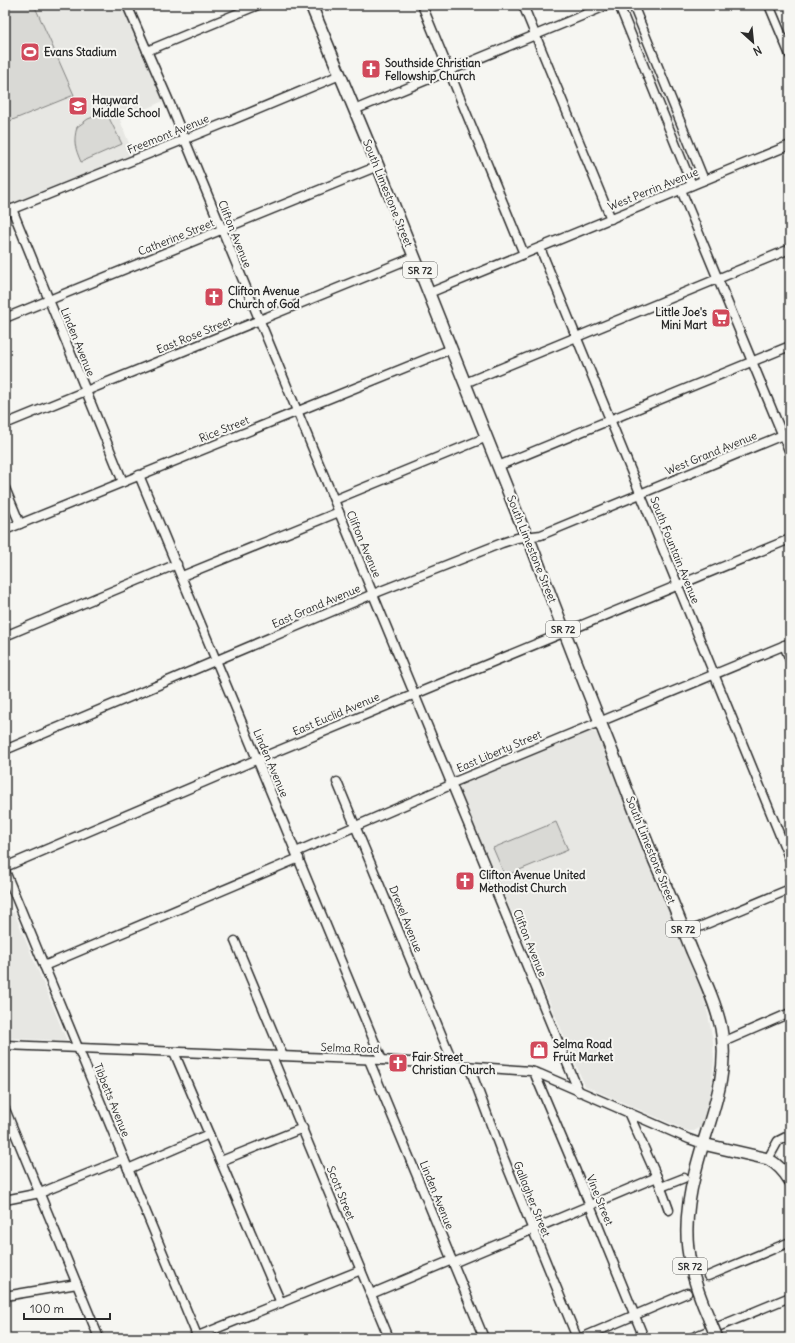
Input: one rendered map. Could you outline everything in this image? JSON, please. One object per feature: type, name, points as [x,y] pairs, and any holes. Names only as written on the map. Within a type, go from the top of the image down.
[{"type":"main road","name":"South Limestone Street","points":[[311,5],[378,166],[527,536],[599,721],[699,966],[718,1017],[723,1042],[723,1057],[720,1084],[704,1144]]},
{"type":"main road","points":[[704,1144],[768,1159],[781,1169],[790,1181]]},
{"type":"main road","name":"SR 72","points":[[704,1144],[695,1172],[688,1207],[686,1238],[688,1257],[693,1277],[717,1338]]},
{"type":"street","name":"Clifton Avenue","points":[[128,5],[374,594],[579,1092]]},
{"type":"street","points":[[147,51],[258,5]]},
{"type":"street","points":[[422,5],[524,254]]},
{"type":"street","points":[[523,5],[611,219]]},
{"type":"street","points":[[354,110],[608,5]]},
{"type":"street","points":[[619,5],[692,185]]},
{"type":"street","points":[[633,5],[704,180]]},
{"type":"street","points":[[769,5],[786,36],[790,55]]},
{"type":"street","name":"Freemont Avenue","points":[[8,211],[340,75]]},
{"type":"street","name":"West Perrin Avenue","points":[[429,293],[790,145]]},
{"type":"street","name":"Catherine Street","points":[[5,318],[378,166]]},
{"type":"street","points":[[681,190],[752,362],[786,434],[790,453]]},
{"type":"street","name":"Linden Avenue","points":[[8,211],[49,300],[123,482]]},
{"type":"street","name":"South Fountain Avenue","points":[[540,248],[790,860]]},
{"type":"street","points":[[465,383],[790,249]]},
{"type":"street","name":"East Rose Street","points":[[5,424],[414,257]]},
{"type":"street","points":[[498,466],[790,346]]},
{"type":"street","name":"Rice Street","points":[[5,530],[451,348]]},
{"type":"street","name":"West Grand Avenue","points":[[640,494],[786,434]]},
{"type":"street","points":[[334,500],[487,438]]},
{"type":"street","name":"Linden Avenue","points":[[139,476],[217,660],[382,1060]]},
{"type":"street","points":[[5,488],[20,524]]},
{"type":"street","name":"East Grand Avenue","points":[[5,750],[374,594],[502,543],[527,536],[541,535],[640,494]]},
{"type":"street","points":[[182,576],[339,512]]},
{"type":"street","name":"East Euclid Avenue","points":[[5,867],[258,759],[790,539]]},
{"type":"street","points":[[5,636],[177,564]]},
{"type":"street","points":[[787,644],[790,660]]},
{"type":"street","name":"East Liberty Street","points":[[44,966],[297,855],[355,826],[446,788],[452,783],[787,644]]},
{"type":"street","name":"Drexel Avenue","points":[[337,782],[454,1065]]},
{"type":"street","name":"Tibbetts Avenue","points":[[5,871],[196,1337]]},
{"type":"street","points":[[685,933],[790,889]]},
{"type":"street","points":[[235,941],[283,1056]]},
{"type":"street","points":[[723,1042],[790,1013]]},
{"type":"street","name":"Selma Road","points":[[5,1045],[382,1060],[518,1069],[534,1072],[704,1144]]},
{"type":"street","points":[[174,1052],[281,1303]]},
{"type":"street","name":"Scott Street","points":[[272,1056],[389,1338]]},
{"type":"street","name":"Linden Avenue","points":[[369,1060],[484,1338]]},
{"type":"street","name":"Gallagher Street","points":[[469,1066],[502,1154],[578,1338]]},
{"type":"street","name":"Vine Street","points":[[534,1072],[644,1338]]},
{"type":"street","points":[[5,1110],[99,1338]]},
{"type":"street","points":[[628,1112],[657,1177],[669,1210]]},
{"type":"street","points":[[221,1161],[303,1128]]},
{"type":"street","points":[[128,1168],[209,1134]]},
{"type":"street","points":[[768,1159],[778,1141],[790,1135]]},
{"type":"street","points":[[5,1200],[40,1193],[124,1159]]},
{"type":"street","points":[[371,1294],[657,1177]]},
{"type":"street","points":[[661,1187],[684,1178]]},
{"type":"street","points":[[708,1276],[790,1242]]},
{"type":"street","points":[[196,1337],[361,1270]]},
{"type":"street","points":[[5,1296],[77,1284]]},
{"type":"street","points":[[581,1338],[687,1293]]},
{"type":"street","points":[[691,1338],[790,1297]]},
{"type":"shaded area","name":"Hayward Middle School","points":[[5,5],[127,5],[168,99],[120,120],[135,159],[5,212]]},
{"type":"shaded area","name":"Evans Stadium","points":[[5,5],[28,5],[36,9],[74,95],[5,123]]},
{"type":"shaded area","points":[[106,112],[122,144],[81,162],[75,145],[77,127],[88,119]]},
{"type":"shaded area","points":[[590,730],[598,734],[694,967],[708,1014],[713,1041],[714,1060],[712,1083],[704,1123],[701,1127],[694,1131],[688,1131],[585,1086],[459,788],[460,784]]},
{"type":"shaded area","points":[[556,822],[568,850],[505,876],[493,848]]},
{"type":"shaded area","points":[[14,912],[67,1041],[5,1038],[5,915]]},
{"type":"place","name":"Evans Stadium","points":[[30,52]]},
{"type":"place","name":"Southside Christian Fellowship Church","points":[[371,69]]},
{"type":"place","name":"Hayward Middle School","points":[[78,106]]},
{"type":"place","name":"Clifton Avenue Church of God","points":[[214,297]]},
{"type":"place","name":"Little Joe's Mini Mart","points":[[721,318]]},
{"type":"place","name":"Clifton Avenue United Methodist Church","points":[[465,881]]},
{"type":"place","name":"Selma Road Fruit Market","points":[[539,1050]]},
{"type":"place","name":"Fair Street Christian Church","points":[[398,1063]]}]
